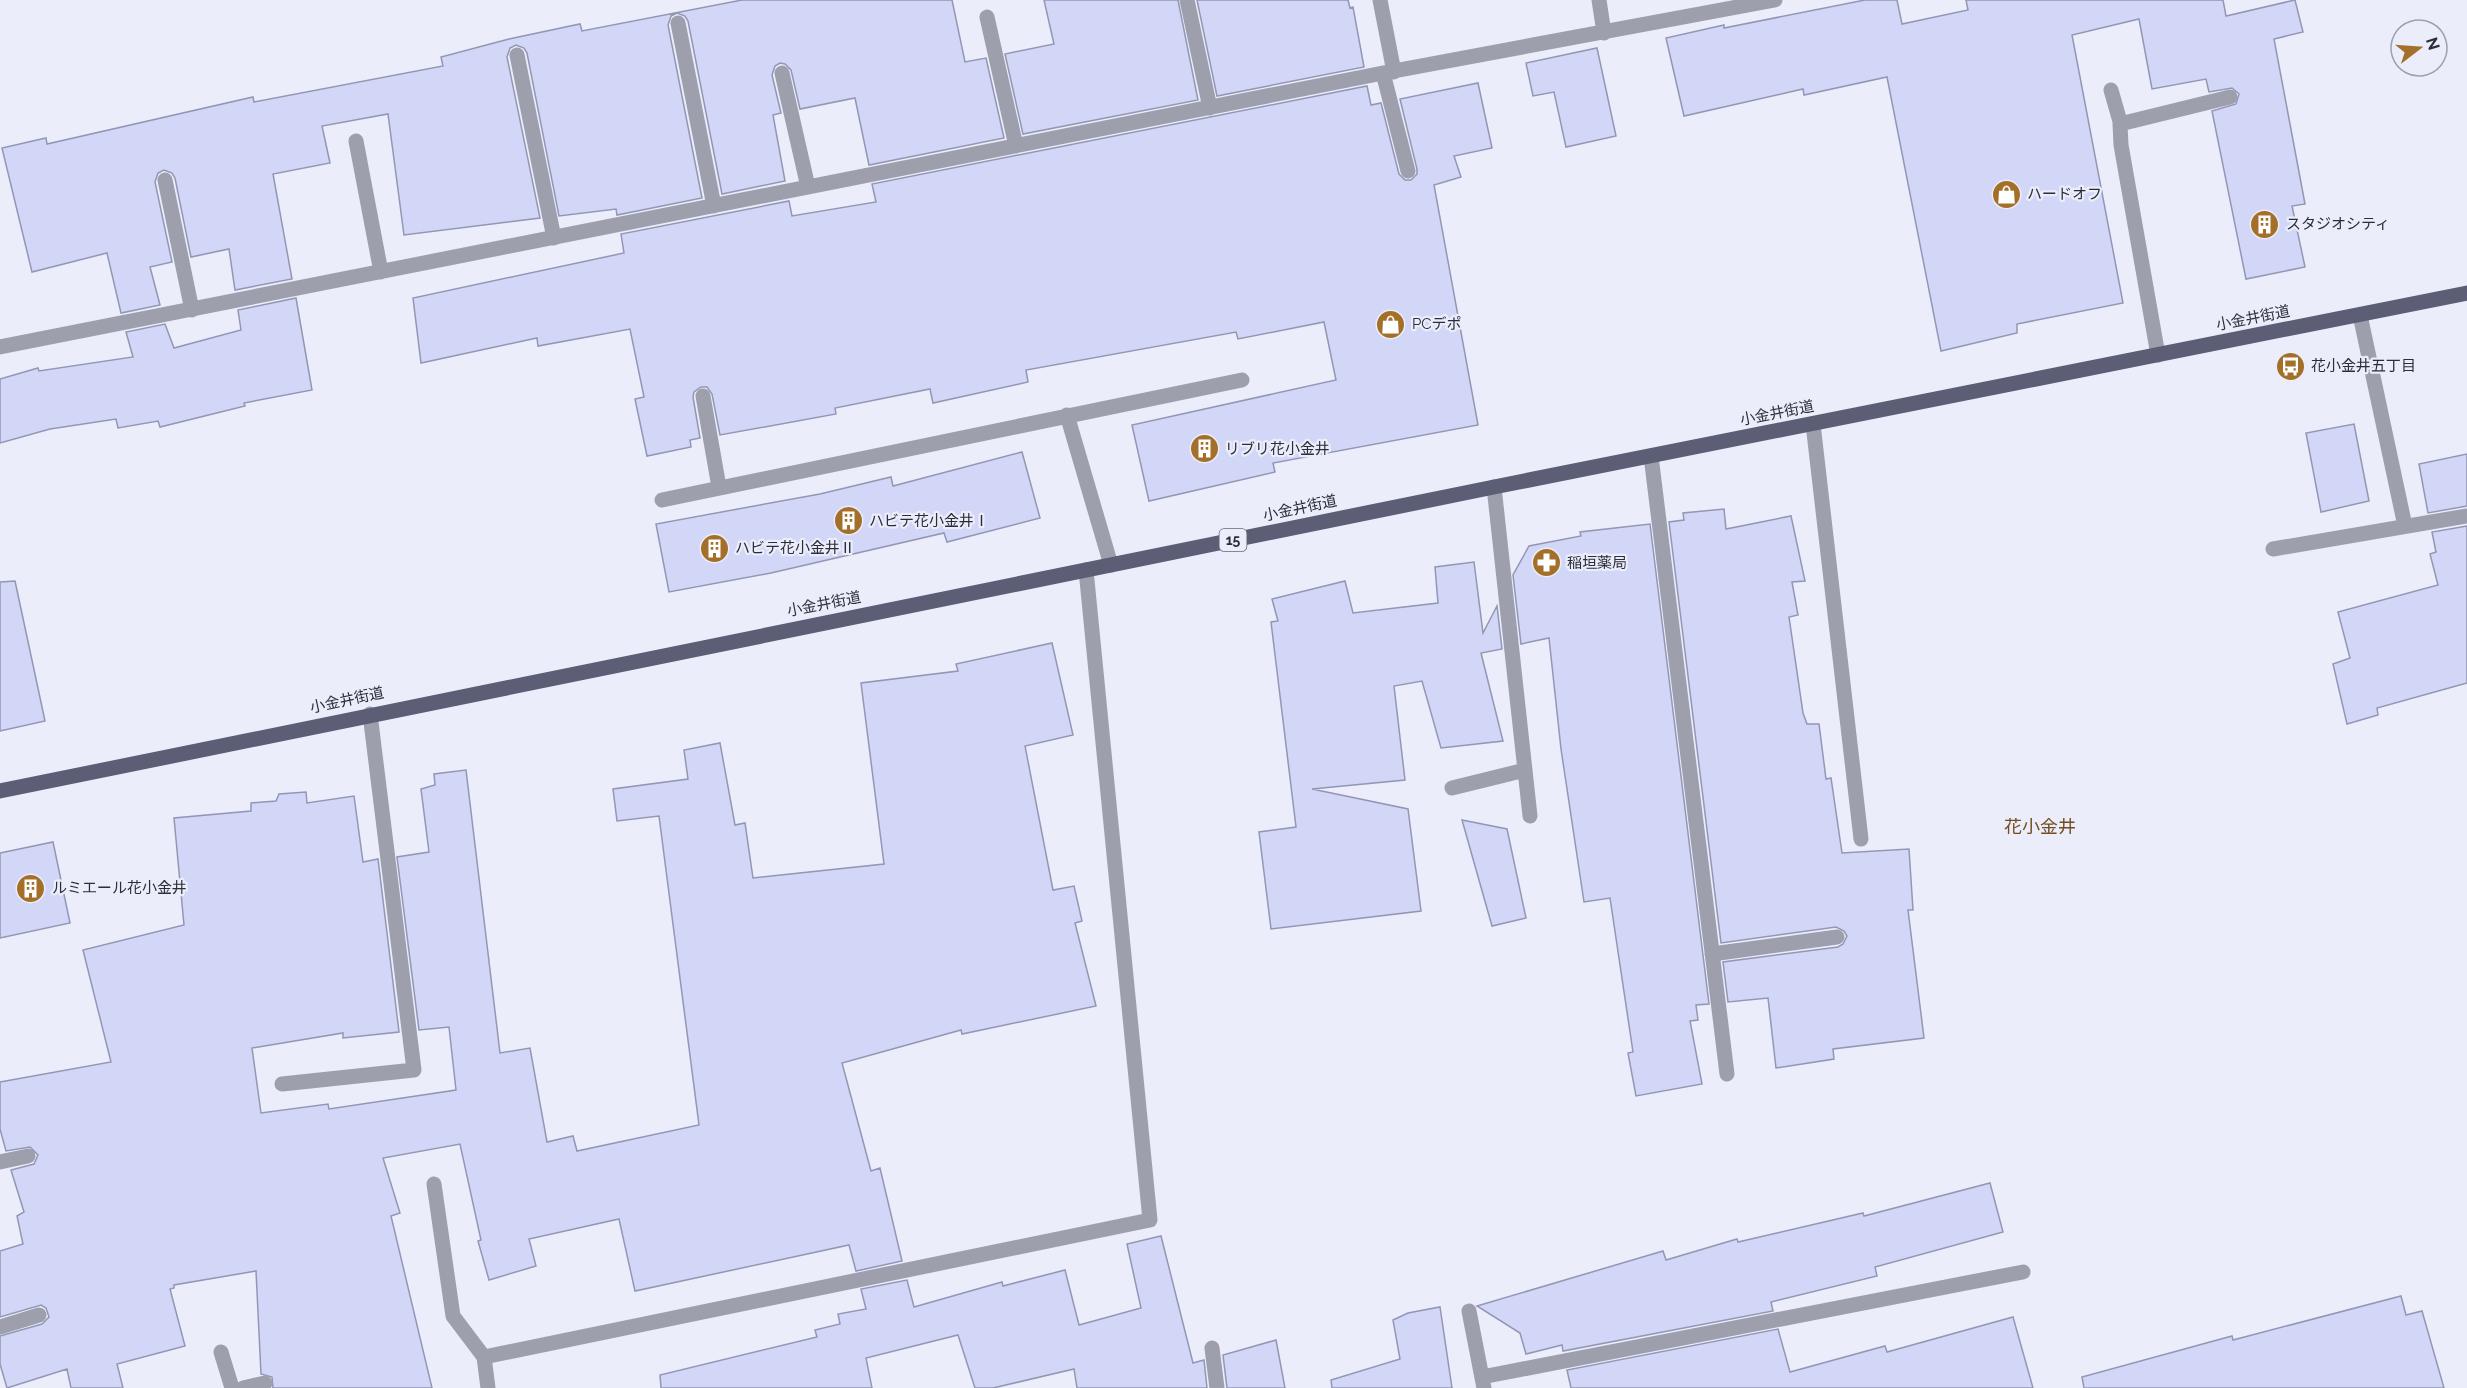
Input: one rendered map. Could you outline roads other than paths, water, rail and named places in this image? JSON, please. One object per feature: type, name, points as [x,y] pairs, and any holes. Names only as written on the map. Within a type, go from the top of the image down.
[{"type":"main road","name":"小金井街道","points":[[0,791],[1494,487],[2467,293]]},
{"type":"street","points":[[1187,0],[1210,108]]},
{"type":"street","points":[[1380,0],[1389,73],[1408,171]]},
{"type":"street","points":[[1599,0],[1604,33]]},
{"type":"street","points":[[0,347],[1389,73],[1775,0]]},
{"type":"street","points":[[987,18],[1016,146]]},
{"type":"street","points":[[678,23],[714,206]]},
{"type":"street","points":[[517,55],[554,238]]},
{"type":"street","points":[[782,74],[808,188]]},
{"type":"street","points":[[2111,90],[2121,125],[2121,145],[2158,355]]},
{"type":"street","points":[[2121,125],[2230,97]]},
{"type":"street","points":[[356,141],[381,272]]},
{"type":"street","points":[[165,180],[192,310]]},
{"type":"street","points":[[2360,315],[2405,526]]},
{"type":"street","points":[[662,500],[1242,380]]},
{"type":"street","points":[[703,396],[719,487]]},
{"type":"street","points":[[1067,415],[1111,565]]},
{"type":"street","points":[[1813,424],[1861,839]]},
{"type":"street","points":[[1651,456],[1727,1074]]},
{"type":"street","points":[[1494,487],[1530,816]]},
{"type":"street","points":[[2273,549],[2467,516]]},
{"type":"street","points":[[484,1357],[1150,1220],[1086,570]]},
{"type":"street","points":[[282,1084],[414,1070],[370,714]]},
{"type":"street","points":[[1452,788],[1525,770]]},
{"type":"street","points":[[1712,954],[1837,937]]},
{"type":"street","points":[[0,1162],[28,1156]]},
{"type":"street","points":[[434,1184],[453,1316],[484,1357],[488,1388]]},
{"type":"street","points":[[1469,1311],[1483,1383],[2023,1272]]},
{"type":"street","points":[[0,1327],[39,1315]]},
{"type":"street","points":[[1212,1348],[1217,1388]]},
{"type":"street","points":[[221,1352],[232,1388]]},
{"type":"street","points":[[243,1388],[265,1383]]},
{"type":"place","name":"ハードオフ","points":[[2006,194]]},
{"type":"place","name":"スタジオシティ","points":[[2265,224]]},
{"type":"place","name":"PCデポ","points":[[1391,324]]},
{"type":"place","name":"花小金井五丁目","points":[[2290,366]]},
{"type":"place","name":"リブリ花小金井","points":[[1204,449]]},
{"type":"place","name":"ハビテ花小金井Ⅰ","points":[[848,521]]},
{"type":"place","name":"ハビテ花小金井Ⅱ","points":[[714,548]]},
{"type":"place","name":"稲垣薬局","points":[[1546,563]]},
{"type":"place","name":"ルミエール花小金井","points":[[31,888]]},
{"type":"district","name":"花小金井","points":[[2040,826]]}]
